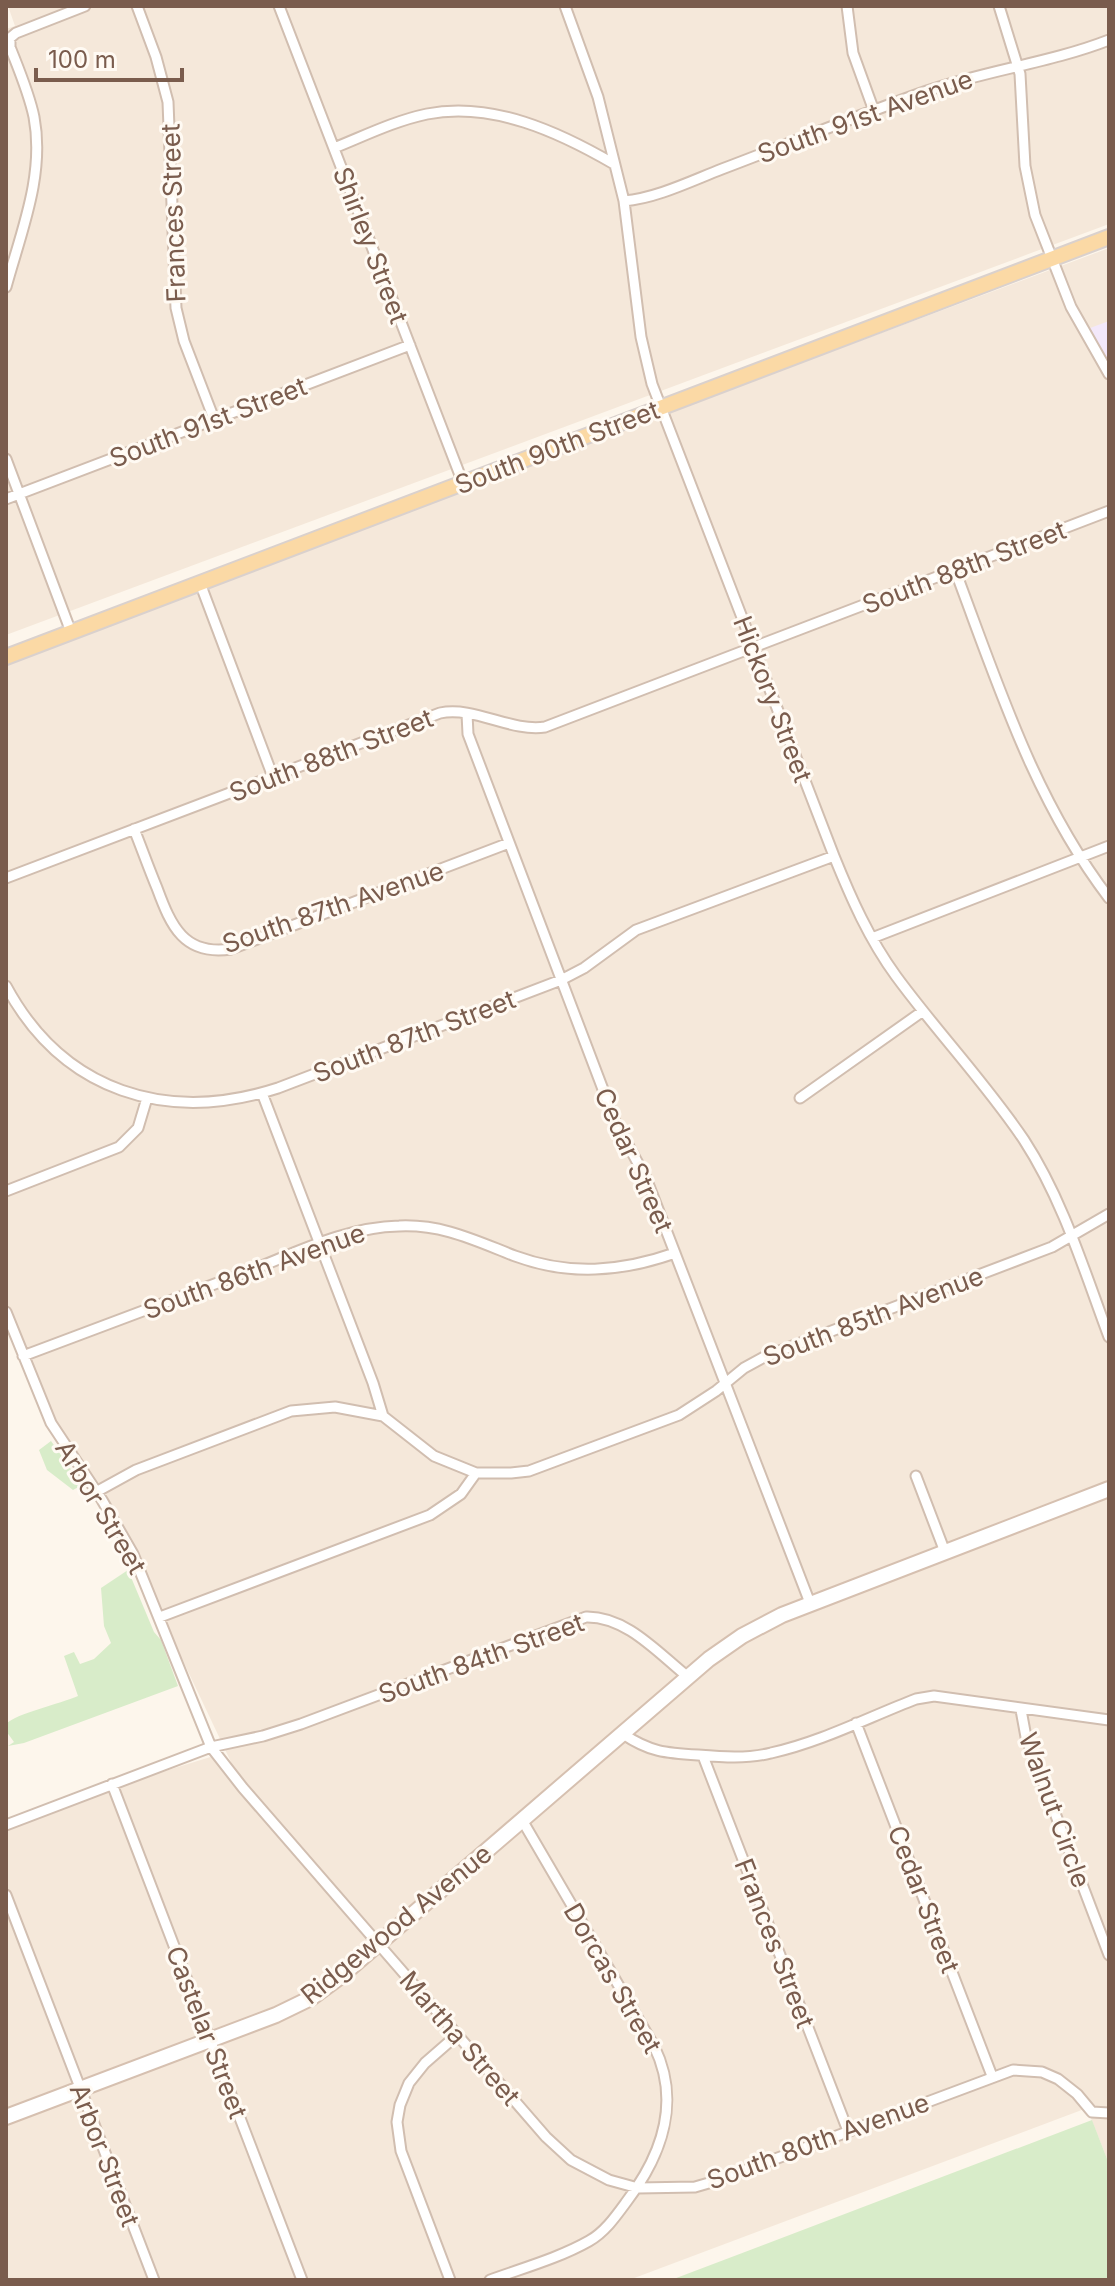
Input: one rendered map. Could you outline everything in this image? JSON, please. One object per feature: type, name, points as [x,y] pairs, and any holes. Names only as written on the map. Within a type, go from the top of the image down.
[{"type":"main road","name":"South 90th Street","points":[[6,657],[1109,237]]},
{"type":"main road","points":[[688,1677],[742,1636],[782,1615],[1109,1489]]},
{"type":"main road","name":"Ridgewood Avenue","points":[[6,2117],[210,2040],[304,2002],[324,1990],[688,1677]]},
{"type":"street","points":[[6,287],[32,191],[37,154],[34,116],[10,47],[10,38],[85,6]]},
{"type":"street","name":"Frances Street","points":[[137,6],[156,57],[170,111],[176,308],[184,341],[214,419]]},
{"type":"street","name":"Shirley Street","points":[[279,6],[463,483]]},
{"type":"street","name":"Hickory Street","points":[[565,6],[598,97],[624,201],[648,372],[834,856],[850,895],[894,974],[986,1087],[1025,1143],[1049,1185],[1109,1337]]},
{"type":"street","points":[[847,6],[853,53],[874,111]]},
{"type":"street","points":[[999,6],[1018,65],[1028,185],[1035,215],[1080,326],[1109,374]]},
{"type":"street","name":"South 91st Avenue","points":[[624,201],[641,198],[961,79],[1068,54],[1109,40]]},
{"type":"street","points":[[334,148],[416,117],[441,112],[467,112],[500,116],[533,125],[614,164]]},
{"type":"street","name":"South 91st Street","points":[[6,499],[410,345]]},
{"type":"street","points":[[6,459],[71,632]]},
{"type":"street","name":"South 88th Street","points":[[6,878],[440,713],[454,711],[530,728],[545,727],[1109,511]]},
{"type":"street","points":[[955,570],[1031,769],[1054,815],[1109,898]]},
{"type":"street","points":[[200,583],[273,777]]},
{"type":"street","name":"Cedar Street","points":[[467,714],[468,734],[615,1121],[646,1178],[810,1603]]},
{"type":"street","name":"South 87th Avenue","points":[[134,829],[167,916],[176,931],[192,944],[210,950],[231,949],[509,843]]},
{"type":"street","points":[[872,938],[1109,846]]},
{"type":"street","name":"South 87th Street","points":[[6,986],[25,1018],[56,1050],[103,1082],[147,1098],[174,1103],[204,1104],[248,1098],[561,980],[584,968],[636,930],[834,856]]},
{"type":"street","points":[[800,1098],[923,1011]]},
{"type":"street","points":[[262,1093],[383,1416]]},
{"type":"street","points":[[6,1191],[119,1147],[138,1128],[147,1098]]},
{"type":"street","name":"South 85th Avenue","points":[[476,1473],[511,1473],[547,1466],[679,1415],[744,1368],[766,1356],[1021,1259],[1071,1237],[1109,1214]]},
{"type":"street","name":"South 86th Avenue","points":[[23,1356],[320,1243],[372,1228],[426,1227],[466,1235],[537,1263],[586,1270],[629,1267],[675,1253]]},
{"type":"street","name":"Arbor Street","points":[[6,1312],[51,1423],[133,1554],[211,1747]]},
{"type":"street","points":[[96,1492],[136,1470],[291,1411],[335,1407],[383,1416],[434,1456],[476,1473],[461,1494],[430,1515],[160,1617]]},
{"type":"street","points":[[916,1476],[945,1552]]},
{"type":"street","name":"South 84th Street","points":[[6,1825],[211,1747],[293,1727],[586,1617],[618,1622],[688,1677]]},
{"type":"street","points":[[623,1734],[650,1750],[741,1757],[771,1753],[916,1699],[934,1696],[1109,1720]]},
{"type":"street","name":"Walnut Circle","points":[[1021,1710],[1026,1737],[1109,1955]]},
{"type":"street","name":"Cedar Street","points":[[856,1723],[992,2076]]},
{"type":"street","name":"Martha Street","points":[[211,1747],[224,1766],[561,2152],[609,2180],[638,2188]]},
{"type":"street","name":"Frances Street","points":[[703,1756],[848,2131]]},
{"type":"street","name":"Castelar Street","points":[[112,1784],[302,2280]]},
{"type":"street","name":"Dorcas Street","points":[[522,1820],[654,2046],[662,2065],[667,2097],[665,2127],[656,2157],[638,2188]]},
{"type":"street","name":"Arbor Street","points":[[6,1895],[154,2280]]},
{"type":"street","points":[[450,2280],[401,2151],[397,2122],[409,2083],[425,2063],[457,2035]]},
{"type":"street","name":"South 80th Avenue","points":[[638,2188],[707,2185],[1013,2070],[1042,2072],[1067,2084],[1092,2112],[1109,2113]]},
{"type":"street","points":[[490,2280],[589,2241],[608,2226],[638,2188]]},
{"type":"shaded area","points":[[8,6],[1109,6],[1109,224],[6,635],[6,29],[15,26]]},
{"type":"shaded area","points":[[1109,248],[1109,2164],[1087,2108],[629,2280],[6,2280],[6,1820],[217,1755],[239,1779],[149,1589],[39,1399],[6,1311],[6,660]]},
{"type":"shaded area","points":[[1109,321],[1109,374],[1082,331]]},
{"type":"green space","points":[[51,1441],[82,1485],[73,1490],[47,1470],[39,1450]]},
{"type":"green space","points":[[128,1570],[154,1632],[161,1640],[178,1686],[24,1743],[8,1746],[14,1742],[6,1731],[6,1724],[29,1712],[78,1696],[64,1656],[74,1652],[80,1664],[94,1659],[111,1643],[104,1626],[101,1588]]},
{"type":"green space","points":[[1092,2120],[1109,2164],[1109,2280],[671,2280]]}]
